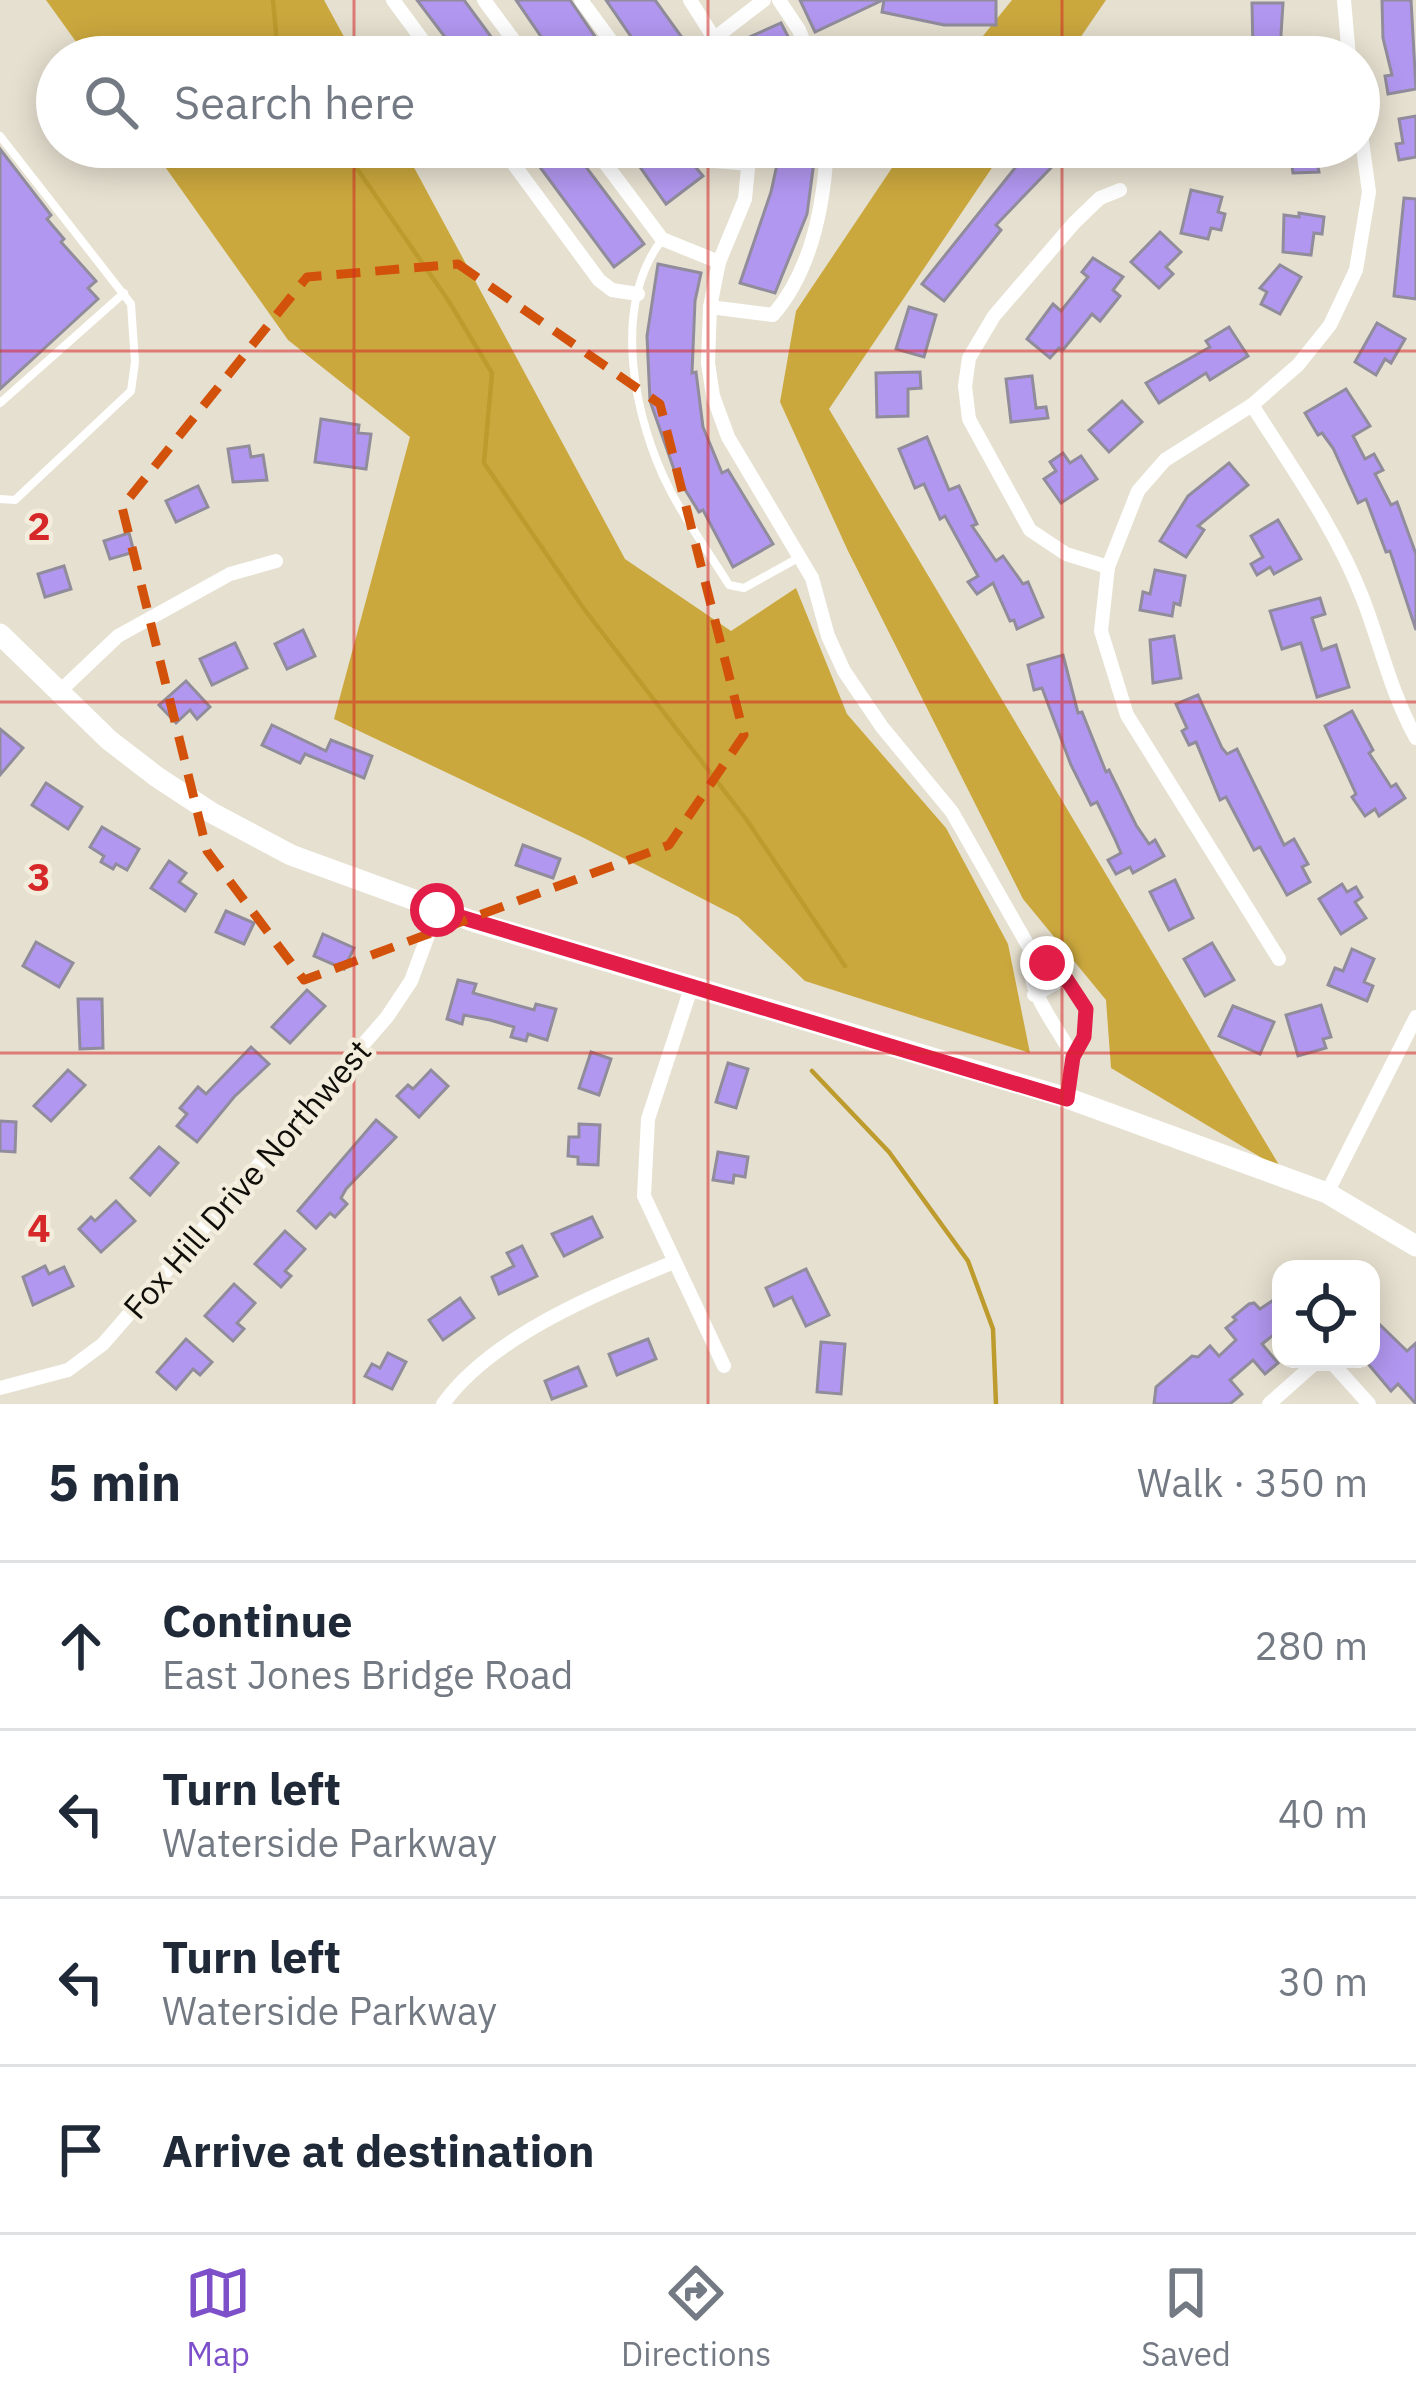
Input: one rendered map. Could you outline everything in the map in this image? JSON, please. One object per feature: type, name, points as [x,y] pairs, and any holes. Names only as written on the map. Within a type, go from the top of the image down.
[{"type":"street","points":[[392,0],[419,36]]},
{"type":"street","points":[[484,0],[511,36]]},
{"type":"street","points":[[581,0],[608,36]]},
{"type":"street","points":[[690,0],[715,36]]},
{"type":"street","points":[[717,36],[764,0]]},
{"type":"street","points":[[779,0],[801,36]]},
{"type":"street","points":[[1344,0],[1347,36]]},
{"type":"street","points":[[516,168],[599,280],[612,290],[638,294]]},
{"type":"street","points":[[609,168],[662,239],[719,262]]},
{"type":"street","points":[[749,168],[745,199],[719,262],[710,307],[708,363],[713,396],[728,437],[812,578],[844,671],[882,728],[952,812],[1030,949],[1065,977],[1086,1009],[1084,1037],[1073,1057],[1067,1099]]},
{"type":"street","points":[[710,307],[773,315],[794,290],[825,196],[826,168]]},
{"type":"street","points":[[1279,959],[1127,715],[1101,631],[1108,567],[1138,491],[1165,460],[1252,405],[1298,365],[1330,326],[1356,270],[1370,192],[1366,168]]},
{"type":"street","points":[[1108,567],[1066,554],[1030,530],[969,419],[965,386],[969,358],[994,316],[1087,211],[1100,198],[1120,190]]},
{"type":"street","points":[[1252,405],[1334,536],[1363,600],[1389,683],[1416,738]]},
{"type":"street","points":[[58,693],[118,636],[230,574],[276,561]]},
{"type":"street","points":[[0,634],[109,740],[212,813],[291,855],[437,910],[1067,1099],[1327,1193],[1416,1246]]},
{"type":"street","name":"Fox Hill Drive Northwest","points":[[0,1388],[68,1370],[103,1344],[387,1017],[411,981],[437,910]]},
{"type":"street","points":[[1030,949],[1028,970],[1034,995],[1073,1057]]},
{"type":"street","points":[[1034,995],[1065,977]]},
{"type":"street","points":[[692,985],[648,1119],[644,1196],[724,1366]]},
{"type":"street","points":[[1327,1193],[1416,1017]]},
{"type":"street","points":[[443,1404],[500,1348],[674,1262]]},
{"type":"street","points":[[1269,1404],[1314,1364],[1334,1364],[1370,1404]]},
{"type":"lane","points":[[0,136],[124,293],[131,304],[134,336],[131,391],[15,500],[0,499]]},
{"type":"lane","points":[[662,239],[646,261],[633,331],[637,387],[651,446],[670,491],[730,585],[744,588],[801,557]]},
{"type":"lane","points":[[0,403],[124,293]]},
{"type":"highlighted area","points":[[458,264],[660,404],[744,735],[669,845],[304,980],[207,851],[122,507],[307,277]]},
{"type":"shaded area","points":[[46,0],[324,0],[344,36],[72,36]]},
{"type":"shaded area","points":[[1012,0],[1106,0],[1081,36],[983,36]]},
{"type":"shaded area","points":[[166,168],[414,168],[625,559],[731,631],[796,588],[847,714],[946,828],[1008,944],[1030,1053],[805,981],[738,917],[334,719],[410,437],[288,340]]},
{"type":"shaded area","points":[[892,168],[992,168],[829,409],[1282,1170],[1111,1068],[1106,1000],[1023,899],[848,551],[780,402],[796,311]]},
{"type":"building","points":[[417,0],[464,0],[491,36],[444,36]]},
{"type":"building","points":[[516,0],[570,0],[595,36],[541,36]]},
{"type":"building","points":[[606,0],[655,0],[681,36],[631,36]]},
{"type":"building","points":[[800,0],[883,0],[815,32]]},
{"type":"building","points":[[884,0],[996,0],[996,25],[944,25],[882,12]]},
{"type":"building","points":[[1382,0],[1411,0],[1416,89],[1388,94],[1385,76],[1392,75],[1383,38]]},
{"type":"building","points":[[1252,3],[1283,3],[1281,36],[1253,36]]},
{"type":"building","points":[[781,23],[788,36],[752,36]]},
{"type":"building","points":[[1416,116],[1416,157],[1399,160],[1396,144],[1403,143],[1399,119]]},
{"type":"building","points":[[0,149],[51,215],[47,219],[64,239],[61,242],[96,281],[88,288],[98,299],[0,389]]},
{"type":"building","points":[[541,168],[587,168],[644,244],[614,267]]},
{"type":"building","points":[[641,168],[696,168],[703,176],[666,204]]},
{"type":"building","points":[[776,168],[813,168],[807,214],[775,293],[740,283]]},
{"type":"building","points":[[1015,168],[1051,168],[996,225],[1001,230],[944,301],[922,284]]},
{"type":"building","points":[[1292,168],[1318,168],[1319,172],[1293,173]]},
{"type":"building","points":[[1191,190],[1222,197],[1221,230],[1211,228],[1208,239],[1181,233]]},
{"type":"building","points":[[1404,198],[1416,199],[1416,299],[1394,296]]},
{"type":"building","points":[[1299,213],[1324,217],[1322,234],[1314,233],[1311,255],[1283,252],[1284,215],[1299,217]]},
{"type":"building","points":[[1160,232],[1181,252],[1166,267],[1173,274],[1159,288],[1131,262]]},
{"type":"building","points":[[1093,258],[1123,277],[1113,290],[1120,296],[1100,321],[1092,314],[1062,351],[1059,348],[1050,358],[1027,339],[1053,304],[1061,311],[1088,277],[1082,272]]},
{"type":"building","points":[[658,264],[701,273],[692,373],[696,372],[703,427],[722,473],[728,470],[773,544],[733,567],[703,510],[699,512],[676,475],[650,401],[647,336]]},
{"type":"building","points":[[1280,265],[1301,277],[1280,314],[1261,304],[1267,292],[1260,288]]},
{"type":"building","points":[[909,307],[936,315],[924,357],[896,349]]},
{"type":"building","points":[[1377,323],[1405,339],[1391,363],[1385,359],[1376,375],[1355,362]]},
{"type":"building","points":[[1229,327],[1248,356],[1210,380],[1206,373],[1159,403],[1146,383],[1210,347],[1206,341]]},
{"type":"building","points":[[920,372],[921,388],[908,389],[908,416],[877,417],[876,373]]},
{"type":"building","points":[[1032,376],[1036,408],[1046,407],[1048,418],[1011,422],[1006,379]]},
{"type":"building","points":[[1346,389],[1370,426],[1353,436],[1365,459],[1374,454],[1383,470],[1375,474],[1391,505],[1397,502],[1416,554],[1416,630],[1390,551],[1386,552],[1366,499],[1358,503],[1333,448],[1305,413]]},
{"type":"building","points":[[1122,401],[1142,422],[1109,452],[1089,430]]},
{"type":"building","points":[[321,419],[359,425],[358,433],[371,434],[366,469],[315,462]]},
{"type":"building","points":[[927,437],[949,490],[959,486],[977,524],[972,526],[996,561],[1003,556],[1023,584],[1028,582],[1043,617],[1017,629],[993,583],[977,594],[968,582],[978,576],[945,516],[940,519],[924,484],[915,488],[899,449]]},
{"type":"building","points":[[249,446],[251,457],[263,455],[267,480],[233,482],[228,449]]},
{"type":"building","points":[[1063,453],[1070,463],[1081,456],[1097,479],[1061,503],[1044,479],[1056,471],[1050,462]]},
{"type":"building","points":[[1229,463],[1248,485],[1198,526],[1204,530],[1186,557],[1160,541],[1188,496]]},
{"type":"building","points":[[198,486],[208,507],[176,522],[166,501]]},
{"type":"building","points":[[1278,520],[1301,559],[1274,574],[1270,567],[1257,575],[1251,564],[1263,557],[1251,536]]},
{"type":"building","points":[[129,533],[134,552],[110,559],[104,541]]},
{"type":"building","points":[[64,566],[71,589],[45,597],[38,574]]},
{"type":"building","points":[[1155,570],[1185,576],[1180,605],[1174,603],[1172,616],[1140,610],[1143,592],[1150,594]]},
{"type":"building","points":[[1320,598],[1325,614],[1312,618],[1322,650],[1336,645],[1349,687],[1317,697],[1301,643],[1282,649],[1270,611]]},
{"type":"building","points":[[303,630],[315,656],[287,669],[275,644]]},
{"type":"building","points":[[1174,636],[1181,678],[1153,683],[1150,640]]},
{"type":"building","points":[[235,643],[247,668],[212,685],[200,659]]},
{"type":"building","points":[[1063,655],[1078,713],[1082,712],[1106,772],[1109,770],[1149,844],[1155,840],[1164,856],[1133,873],[1130,867],[1116,874],[1108,860],[1121,853],[1097,802],[1091,805],[1071,765],[1042,688],[1034,690],[1028,665]]},
{"type":"building","points":[[186,681],[210,707],[197,719],[190,710],[176,723],[159,705]]},
{"type":"building","points":[[1198,695],[1222,748],[1227,754],[1237,749],[1284,845],[1294,839],[1308,864],[1302,867],[1310,882],[1287,895],[1260,847],[1254,850],[1226,797],[1220,800],[1196,742],[1189,745],[1182,731],[1187,728],[1176,704]]},
{"type":"building","points":[[1352,711],[1373,750],[1369,753],[1391,787],[1396,784],[1405,798],[1379,816],[1375,809],[1365,816],[1352,797],[1356,794],[1325,726]]},
{"type":"building","points":[[272,725],[326,751],[331,740],[372,756],[364,778],[305,754],[300,763],[262,745]]},
{"type":"building","points":[[0,729],[23,748],[0,775]]},
{"type":"building","points":[[46,783],[82,807],[68,829],[32,805]]},
{"type":"building","points":[[102,827],[139,849],[127,870],[101,862],[104,856],[90,847]]},
{"type":"building","points":[[523,845],[560,859],[553,878],[516,865]]},
{"type":"building","points":[[169,861],[186,873],[179,882],[196,894],[185,911],[151,888]]},
{"type":"building","points":[[1175,880],[1193,918],[1169,930],[1150,892]]},
{"type":"building","points":[[1342,884],[1347,892],[1356,887],[1362,897],[1355,902],[1366,918],[1341,934],[1319,899]]},
{"type":"building","points":[[226,911],[254,923],[244,944],[216,932]]},
{"type":"building","points":[[323,934],[354,948],[344,969],[314,956]]},
{"type":"building","points":[[36,942],[73,963],[59,987],[23,966]]},
{"type":"building","points":[[1212,943],[1234,980],[1205,996],[1184,959]]},
{"type":"building","points":[[1352,949],[1374,959],[1364,982],[1373,986],[1367,1001],[1328,985],[1335,968],[1343,971]]},
{"type":"building","points":[[458,980],[476,984],[473,993],[534,1010],[536,1004],[556,1009],[547,1040],[528,1034],[526,1041],[511,1037],[514,1027],[490,1020],[464,1015],[462,1024],[447,1019]]},
{"type":"building","points":[[307,990],[325,1006],[290,1043],[272,1027]]},
{"type":"building","points":[[78,999],[102,999],[103,1048],[80,1049]]},
{"type":"building","points":[[1321,1005],[1331,1037],[1323,1039],[1326,1048],[1298,1056],[1286,1015]]},
{"type":"building","points":[[1233,1006],[1274,1022],[1260,1054],[1219,1036]]},
{"type":"building","points":[[251,1047],[269,1064],[197,1142],[177,1126],[187,1114],[180,1108],[198,1087],[206,1094]]},
{"type":"building","points":[[591,1052],[611,1059],[599,1095],[579,1088]]},
{"type":"building","points":[[728,1063],[748,1069],[736,1108],[716,1102]]},
{"type":"building","points":[[68,1070],[85,1085],[51,1121],[34,1106]]},
{"type":"building","points":[[431,1070],[448,1086],[419,1117],[397,1096],[408,1085],[413,1089]]},
{"type":"building","points":[[376,1120],[396,1137],[346,1189],[341,1198],[347,1204],[316,1228],[298,1211]]},
{"type":"building","points":[[0,1121],[16,1122],[15,1152],[0,1151]]},
{"type":"building","points":[[579,1124],[600,1125],[598,1165],[578,1164],[578,1157],[568,1156],[569,1137],[579,1137]]},
{"type":"building","points":[[159,1147],[178,1163],[150,1195],[131,1178]]},
{"type":"building","points":[[718,1152],[748,1157],[745,1177],[734,1175],[733,1183],[713,1180]]},
{"type":"building","points":[[116,1201],[135,1221],[101,1252],[79,1229]]},
{"type":"building","points":[[592,1217],[602,1237],[564,1256],[552,1234]]},
{"type":"building","points":[[285,1231],[305,1249],[285,1271],[291,1276],[281,1287],[255,1264]]},
{"type":"building","points":[[522,1246],[537,1276],[499,1294],[492,1277],[514,1266],[507,1253]]},
{"type":"building","points":[[45,1266],[49,1274],[64,1267],[73,1286],[33,1305],[23,1277]]},
{"type":"building","points":[[806,1269],[829,1315],[806,1326],[792,1297],[774,1306],[766,1288]]},
{"type":"building","points":[[234,1284],[255,1303],[237,1323],[244,1329],[233,1341],[205,1316]]},
{"type":"building","points":[[460,1298],[474,1318],[443,1340],[429,1320]]},
{"type":"building","points":[[1272,1301],[1272,1336],[1262,1344],[1272,1356],[1272,1368],[1265,1374],[1253,1360],[1230,1380],[1242,1394],[1230,1404],[1154,1404],[1156,1387],[1192,1356],[1198,1357],[1210,1346],[1219,1356],[1236,1340],[1226,1328],[1236,1320],[1233,1317],[1249,1304],[1260,1309]]},
{"type":"building","points":[[1380,1325],[1407,1351],[1416,1343],[1416,1404],[1398,1384],[1391,1391],[1372,1368],[1380,1368]]},
{"type":"building","points":[[186,1339],[212,1362],[200,1375],[193,1369],[176,1389],[157,1372]]},
{"type":"building","points":[[648,1339],[656,1359],[617,1375],[609,1354]]},
{"type":"building","points":[[821,1342],[845,1344],[841,1394],[817,1392]]},
{"type":"building","points":[[388,1353],[406,1362],[392,1389],[365,1376],[372,1364],[380,1368]]},
{"type":"building","points":[[578,1367],[586,1386],[552,1399],[545,1381]]},
{"type":"waterway","points":[[273,0],[276,36]]},
{"type":"waterway","points":[[357,168],[492,373],[484,463],[584,609],[746,819],[845,966]]},
{"type":"waterway","points":[[812,1071],[889,1152],[968,1261],[993,1329],[996,1404]]},
{"type":"route","points":[[437,910],[1067,1099],[1073,1057],[1084,1037],[1086,1009],[1065,977],[1047,963]]}]
